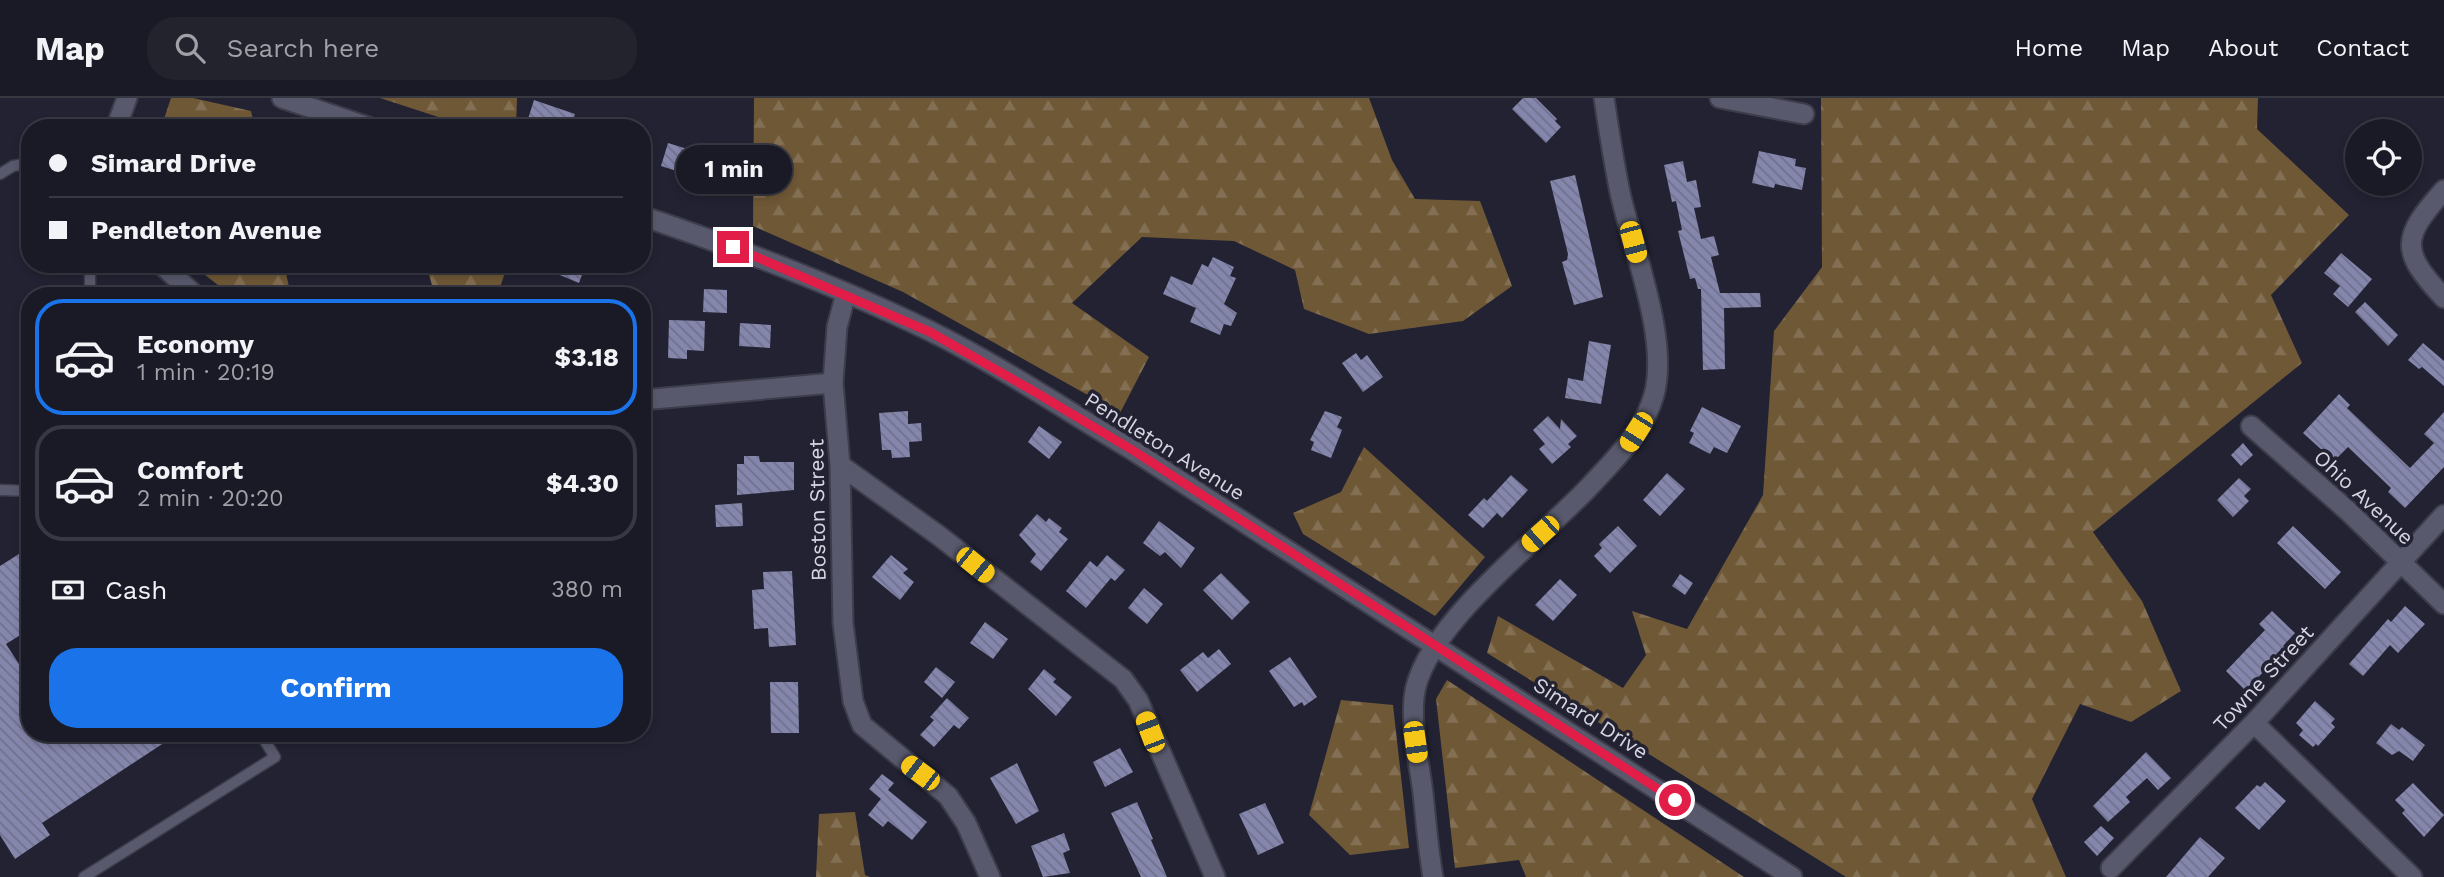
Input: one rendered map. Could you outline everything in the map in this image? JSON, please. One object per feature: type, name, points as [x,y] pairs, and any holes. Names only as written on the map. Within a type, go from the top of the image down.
[{"type":"street","points":[[119,119],[127,98]]},
{"type":"street","points":[[282,98],[344,119]]},
{"type":"street","points":[[1433,877],[1415,742],[1413,697],[1434,645],[1503,568],[1577,500],[1627,446],[1645,418],[1654,394],[1657,371],[1652,310],[1621,197],[1604,98]]},
{"type":"street","points":[[1720,98],[1804,114]]},
{"type":"street","points":[[2444,190],[2411,232],[2411,249],[2417,270],[2444,298]]},
{"type":"street","name":"Pendleton Avenue","points":[[651,218],[733,247],[846,293],[930,332],[1123,444],[1434,645]]},
{"type":"street","points":[[171,273],[186,287]]},
{"type":"street","name":"Boston Street","points":[[846,293],[837,327],[834,383],[840,465],[843,623],[853,701],[862,725],[948,796],[966,823],[990,877]]},
{"type":"street","points":[[651,399],[834,383]]},
{"type":"street","name":"Ohio Avenue","points":[[2250,426],[2402,562],[2444,604]]},
{"type":"street","points":[[840,465],[938,535],[1123,679],[1138,700],[1215,877]]},
{"type":"street","name":"Towne Street","points":[[2111,867],[2254,723],[2444,515]]},
{"type":"street","name":"Simard Drive","points":[[1434,645],[1791,877]]},
{"type":"street","points":[[2254,723],[2408,876]]},
{"type":"lane","points":[[0,174],[21,165]]},
{"type":"lane","points":[[0,490],[21,491]]},
{"type":"lane","points":[[84,877],[275,757],[266,742]]},
{"type":"green space","points":[[171,98],[193,98],[251,111],[253,119],[164,119]]},
{"type":"green space","points":[[380,98],[517,98],[516,119],[444,119]]},
{"type":"green space","points":[[754,98],[1369,98],[1392,160],[1415,199],[1480,201],[1512,286],[1463,321],[1369,334],[1304,309],[1295,270],[1234,241],[1142,237],[1072,303],[1149,357],[1120,413],[903,292],[753,226]]},
{"type":"green space","points":[[1821,98],[2258,98],[2257,129],[2349,215],[2271,295],[2302,363],[2093,532],[2142,601],[2181,691],[2131,722],[2080,704],[2032,799],[2066,877],[1846,877],[1487,653],[1498,616],[1623,688],[1646,655],[1632,611],[1687,629],[1763,495],[1774,331],[1822,267]]},
{"type":"green space","points":[[203,273],[286,273],[289,287],[220,287]]},
{"type":"green space","points":[[429,273],[505,273],[500,287],[432,287]]},
{"type":"green space","points":[[1364,447],[1485,557],[1435,616],[1303,534],[1293,513],[1341,492]]},
{"type":"green space","points":[[1447,680],[1744,877],[1526,877],[1519,860],[1455,868],[1436,699]]},
{"type":"green space","points":[[1341,700],[1393,705],[1409,848],[1350,855],[1309,815]]},
{"type":"green space","points":[[855,812],[865,875],[870,877],[816,877],[819,814]]},
{"type":"building","points":[[1523,98],[1536,98],[1557,119],[1555,121],[1561,127],[1546,143],[1512,109]]},
{"type":"building","points":[[534,100],[575,114],[574,119],[528,119]]},
{"type":"building","points":[[668,143],[710,156],[702,179],[661,166]]},
{"type":"building","points":[[1759,151],[1796,159],[1795,166],[1806,168],[1802,190],[1775,184],[1774,188],[1752,183]]},
{"type":"building","points":[[1683,161],[1687,182],[1696,180],[1701,207],[1694,208],[1701,239],[1714,236],[1719,255],[1711,257],[1720,293],[1760,293],[1761,307],[1724,308],[1725,369],[1703,370],[1701,289],[1698,289],[1695,278],[1690,279],[1678,231],[1682,230],[1676,201],[1672,202],[1664,165]]},
{"type":"building","points":[[1575,175],[1603,297],[1574,305],[1562,262],[1567,260],[1568,254],[1550,181]]},
{"type":"building","points":[[2341,253],[2372,279],[2348,307],[2333,294],[2340,286],[2324,273]]},
{"type":"building","points":[[1213,257],[1234,267],[1230,276],[1236,278],[1224,304],[1237,313],[1231,326],[1224,324],[1220,335],[1190,322],[1196,308],[1163,294],[1171,276],[1192,285],[1202,264],[1208,267]]},
{"type":"building","points":[[555,273],[583,273],[579,283]]},
{"type":"building","points":[[704,289],[727,290],[727,313],[703,312]]},
{"type":"building","points":[[2365,302],[2398,335],[2388,346],[2355,312]]},
{"type":"building","points":[[669,320],[705,321],[704,351],[687,350],[687,359],[668,358]]},
{"type":"building","points":[[740,323],[771,325],[770,348],[739,346]]},
{"type":"building","points":[[1589,341],[1611,345],[1601,404],[1565,398],[1568,378],[1583,381]]},
{"type":"building","points":[[2423,343],[2444,361],[2444,386],[2422,367],[2419,369],[2408,360]]},
{"type":"building","points":[[1356,353],[1361,360],[1367,355],[1383,377],[1363,392],[1342,363]]},
{"type":"building","points":[[2339,394],[2350,405],[2347,408],[2410,468],[2434,443],[2424,434],[2444,412],[2444,467],[2405,508],[2388,492],[2391,488],[2348,447],[2334,461],[2303,433]]},
{"type":"building","points":[[1702,407],[1741,426],[1727,453],[1714,447],[1710,454],[1689,443],[1694,433],[1690,431]]},
{"type":"building","points":[[908,411],[908,424],[921,423],[922,441],[909,442],[910,457],[892,458],[891,450],[882,450],[879,413]]},
{"type":"building","points":[[1325,411],[1342,417],[1337,427],[1342,430],[1331,458],[1311,450],[1314,442],[1310,440]]},
{"type":"building","points":[[1548,416],[1560,429],[1561,419],[1577,436],[1568,444],[1571,447],[1552,464],[1539,449],[1545,444],[1533,430]]},
{"type":"building","points":[[1039,426],[1062,442],[1049,459],[1028,442]]},
{"type":"building","points":[[2243,443],[2253,455],[2241,466],[2231,455]]},
{"type":"building","points":[[744,456],[759,456],[760,462],[794,462],[794,490],[737,495],[737,464],[744,464]]},
{"type":"building","points":[[1667,473],[1685,489],[1660,516],[1643,500]]},
{"type":"building","points":[[1511,475],[1528,490],[1502,518],[1497,513],[1483,528],[1468,515],[1484,498],[1487,501]]},
{"type":"building","points":[[2239,478],[2251,489],[2244,496],[2249,501],[2233,517],[2217,500]]},
{"type":"building","points":[[742,503],[743,526],[716,527],[715,505]]},
{"type":"building","points":[[1037,514],[1046,522],[1049,518],[1062,528],[1059,532],[1068,539],[1041,571],[1030,562],[1036,554],[1019,535]]},
{"type":"building","points":[[1159,521],[1195,548],[1181,568],[1165,552],[1160,556],[1143,543]]},
{"type":"building","points":[[1618,526],[1637,546],[1610,573],[1594,556],[1602,548],[1599,544]]},
{"type":"building","points":[[2293,526],[2341,572],[2325,589],[2277,543]]},
{"type":"building","points":[[21,553],[21,635],[6,644],[21,667],[21,742],[165,742],[42,823],[50,835],[15,859],[0,835],[0,566]]},
{"type":"building","points":[[891,555],[908,569],[903,573],[914,582],[900,600],[872,577]]},
{"type":"building","points":[[1107,555],[1125,570],[1115,581],[1111,578],[1086,608],[1066,591],[1090,561],[1097,567]]},
{"type":"building","points":[[792,571],[796,645],[769,647],[768,628],[754,629],[752,590],[764,589],[763,572]]},
{"type":"building","points":[[1221,573],[1250,602],[1232,620],[1203,590]]},
{"type":"building","points":[[1680,574],[1693,583],[1685,595],[1672,586]]},
{"type":"building","points":[[1560,579],[1577,595],[1553,621],[1535,605]]},
{"type":"building","points":[[1144,588],[1163,604],[1147,624],[1128,608]]},
{"type":"building","points":[[2405,606],[2425,624],[2398,653],[2390,645],[2363,676],[2349,664],[2388,619],[2391,622]]},
{"type":"building","points":[[2272,611],[2295,633],[2283,646],[2287,649],[2245,690],[2226,671],[2265,630],[2259,624]]},
{"type":"building","points":[[985,622],[1008,639],[993,659],[970,643]]},
{"type":"building","points":[[1219,649],[1231,664],[1197,692],[1180,670],[1203,652],[1208,658]]},
{"type":"building","points":[[1290,657],[1317,697],[1304,706],[1302,702],[1294,707],[1269,671]]},
{"type":"building","points":[[936,667],[955,682],[942,698],[924,682]]},
{"type":"building","points":[[1044,669],[1056,679],[1053,682],[1072,697],[1056,716],[1028,689]]},
{"type":"building","points":[[770,682],[798,682],[799,733],[771,733]]},
{"type":"building","points":[[947,698],[969,718],[959,729],[954,725],[934,747],[920,735],[934,720],[930,717]]},
{"type":"building","points":[[2315,701],[2335,719],[2331,723],[2335,727],[2318,746],[2316,744],[2313,747],[2299,735],[2303,730],[2296,723]]},
{"type":"building","points":[[2391,724],[2399,730],[2402,727],[2425,745],[2413,761],[2399,751],[2392,755],[2376,743]]},
{"type":"building","points":[[1120,748],[1133,772],[1105,787],[1093,762]]},
{"type":"building","points":[[2146,752],[2171,778],[2158,790],[2147,778],[2126,797],[2130,802],[2108,822],[2093,806]]},
{"type":"building","points":[[1017,763],[1039,811],[1016,824],[990,778]]},
{"type":"building","points":[[882,774],[894,783],[888,790],[927,822],[912,840],[888,821],[883,827],[868,815],[881,799],[869,789]]},
{"type":"building","points":[[2265,782],[2286,801],[2259,830],[2235,808],[2257,785],[2260,787]]},
{"type":"building","points":[[2413,783],[2444,815],[2424,837],[2402,813],[2405,810],[2395,800]]},
{"type":"building","points":[[1137,802],[1167,877],[1141,877],[1111,813]]},
{"type":"building","points":[[1265,803],[1284,843],[1258,855],[1239,814]]},
{"type":"building","points":[[2101,826],[2114,838],[2097,856],[2084,842]]},
{"type":"building","points":[[1064,833],[1070,850],[1063,853],[1070,873],[1043,877],[1031,846]]},
{"type":"building","points":[[2200,837],[2225,858],[2208,877],[2166,877]]},
{"type":"route","points":[[733,247],[846,293],[930,332],[1035,392],[1134,451],[1675,800]]}]
